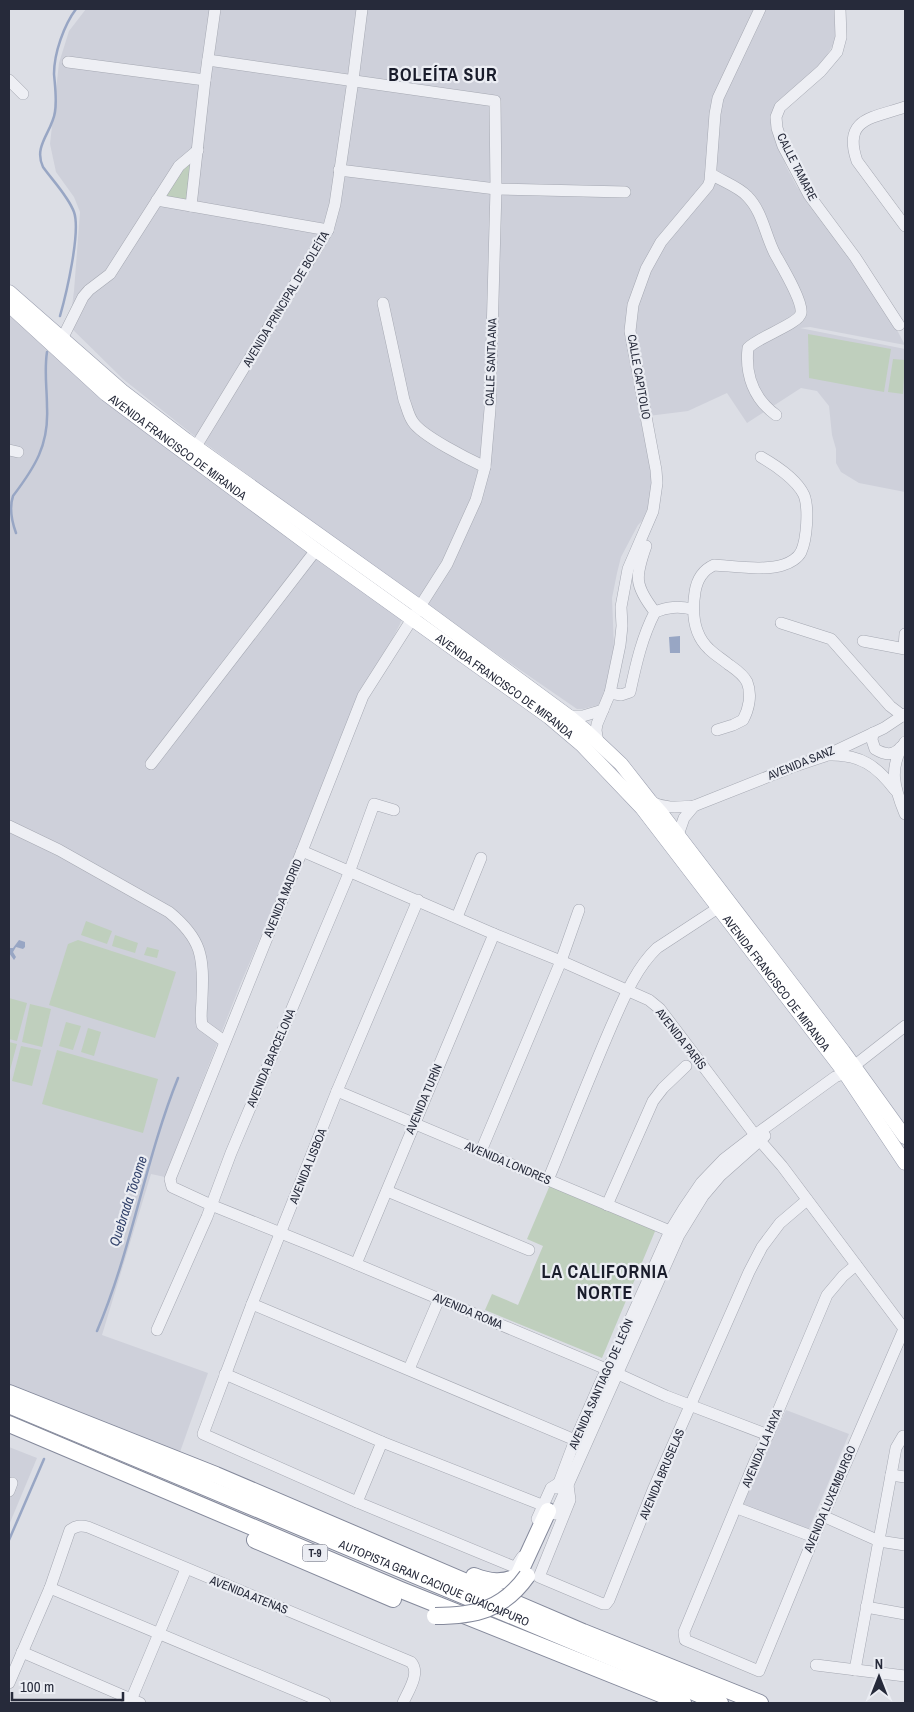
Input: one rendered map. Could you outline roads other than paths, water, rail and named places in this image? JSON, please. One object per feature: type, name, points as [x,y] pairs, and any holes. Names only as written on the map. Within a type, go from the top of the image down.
[{"type":"highway","points":[[9,1393],[216,1475],[583,1632],[760,1703]]},
{"type":"highway","name":"AUTOPISTA GRAN CACIQUE GUAICAIPURO","points":[[9,1405],[720,1703]]},
{"type":"highway","name":"AUTOPISTA GRAN CACIQUE GUAICAIPURO","points":[[9,1424],[401,1590],[683,1703]]},
{"type":"highway","points":[[46,1439],[60,1452],[92,1468],[308,1564],[435,1616],[471,1614],[485,1610],[504,1600],[527,1576],[548,1510]]},
{"type":"highway","points":[[216,1475],[274,1495],[481,1579],[491,1581],[504,1581],[518,1576],[548,1510]]},
{"type":"highway","points":[[584,1664],[656,1703]]},
{"type":"main road","name":"AVENIDA FRANCISCO DE MIRANDA","points":[[9,292],[193,452],[316,550],[416,613],[549,716],[582,745],[642,808],[718,908],[905,1137]]},
{"type":"main road","name":"AVENIDA FRANCISCO DE MIRANDA","points":[[9,305],[106,394],[193,452],[416,613],[568,716],[621,764],[661,812],[849,1069],[905,1163]]},
{"type":"street","points":[[191,206],[215,9]]},
{"type":"street","name":"AVENIDA PRINCIPAL DE BOLEÍTA","points":[[193,452],[328,230],[335,204],[354,80],[362,9]]},
{"type":"street","name":"CALLE CAPITOLIO","points":[[598,743],[596,724],[610,693],[620,645],[621,607],[628,569],[653,511],[657,483],[630,331],[632,311],[650,260],[671,229],[708,186],[711,174],[715,114],[718,98],[760,9]]},
{"type":"street","name":"CALLE TAMARE","points":[[840,9],[841,37],[837,52],[833,59],[780,107],[776,117],[777,128],[783,146],[809,196],[855,257],[899,325]]},
{"type":"street","points":[[208,60],[354,80]]},
{"type":"street","points":[[68,62],[205,80]]},
{"type":"street","points":[[9,80],[23,94]]},
{"type":"street","name":"CALLE SANTA ANA","points":[[354,80],[495,101],[496,189],[490,409],[485,468],[476,500],[447,564],[416,613]]},
{"type":"street","points":[[905,107],[865,120],[856,128],[853,137],[853,149],[858,161],[905,226]]},
{"type":"street","points":[[62,339],[83,297],[110,274],[179,166],[198,150]]},
{"type":"street","points":[[339,170],[496,189],[625,192]]},
{"type":"street","points":[[711,174],[746,194],[756,207],[774,252],[792,285],[801,310],[793,322],[762,337],[748,348],[747,363],[750,382],[762,404],[776,415]]},
{"type":"street","points":[[157,200],[328,230]]},
{"type":"street","points":[[383,303],[404,400],[413,423],[462,456],[485,468]]},
{"type":"street","points":[[716,730],[744,720],[749,708],[749,690],[747,682],[740,673],[708,649],[695,624],[692,608],[700,575],[707,568],[714,565],[774,568],[793,561],[801,552],[805,537],[807,520],[804,494],[781,469],[762,457]]},
{"type":"street","points":[[648,525],[648,541],[638,568],[638,578],[641,591],[655,612]]},
{"type":"street","points":[[151,764],[316,550]]},
{"type":"street","points":[[610,693],[622,695],[630,692],[640,647],[655,612],[667,607],[680,606],[692,608]]},
{"type":"street","name":"AVENIDA MADRID","points":[[170,1185],[170,1179],[224,1041],[363,696],[416,613]]},
{"type":"street","points":[[781,623],[831,638],[890,706],[904,715]]},
{"type":"street","points":[[863,641],[904,648],[905,634]]},
{"type":"street","points":[[568,716],[583,716],[603,710]]},
{"type":"street","name":"AVENIDA SANZ","points":[[650,801],[662,807],[694,806],[824,756],[873,733],[904,715]]},
{"type":"street","points":[[873,733],[872,740],[876,749],[881,752],[895,753],[904,744]]},
{"type":"street","points":[[895,790],[895,763],[904,744]]},
{"type":"street","points":[[824,756],[845,755],[858,758],[878,771],[895,790],[905,814]]},
{"type":"street","name":"AVENIDA BARCELONA","points":[[156,1330],[211,1205],[231,1153],[350,871],[374,804],[394,810]]},
{"type":"street","points":[[679,856],[675,845],[677,834],[684,818],[694,806]]},
{"type":"street","points":[[9,826],[59,850],[169,912],[182,923],[194,938],[201,956],[203,972],[202,1025],[224,1041]]},
{"type":"street","name":"AVENIDA PARÍS","points":[[302,851],[494,934],[561,960],[649,1000],[660,1009],[757,1138],[782,1166],[905,1330]]},
{"type":"street","points":[[458,917],[481,858]]},
{"type":"street","name":"AVENIDA LISBOA","points":[[357,1502],[203,1434],[252,1304],[337,1091],[418,900]]},
{"type":"street","points":[[548,1180],[592,1070],[628,990],[648,956],[657,948],[718,908]]},
{"type":"street","points":[[481,1151],[561,960],[579,910]]},
{"type":"street","name":"AVENIDA TURÍN","points":[[356,1264],[494,934]]},
{"type":"street","name":"AVENIDA SANTIAGO DE LEÓN","points":[[564,1484],[575,1440],[606,1369],[674,1233],[712,1186],[757,1138],[838,1081],[849,1069],[905,1026]]},
{"type":"street","points":[[606,1205],[653,1101],[663,1088],[686,1066]]},
{"type":"street","name":"AVENIDA LONDRES","points":[[337,1091],[674,1233]]},
{"type":"street","name":"AVENIDA ROMA","points":[[170,1185],[172,1188],[211,1205],[356,1264],[666,1396],[768,1435]]},
{"type":"street","points":[[387,1191],[529,1250]]},
{"type":"street","name":"AVENIDA BRUSELAS","points":[[564,1484],[570,1500],[539,1577],[606,1604],[653,1490],[762,1247],[780,1223],[807,1200]]},
{"type":"street","name":"AVENIDA SANTIAGO DE LEÓN","points":[[357,1502],[516,1566],[564,1484],[618,1374],[674,1233]]},
{"type":"street","name":"AVENIDA LA HAYA","points":[[759,1671],[685,1640],[684,1632],[827,1295],[843,1276],[856,1265]]},
{"type":"street","points":[[409,1370],[438,1299]]},
{"type":"street","points":[[252,1304],[575,1440]]},
{"type":"street","name":"AVENIDA LUXEMBURGO","points":[[759,1671],[814,1537],[905,1330]]},
{"type":"street","points":[[225,1374],[382,1442],[548,1510]]},
{"type":"street","points":[[855,1670],[896,1448],[903,1436]]},
{"type":"street","points":[[357,1502],[382,1442]]},
{"type":"street","points":[[891,1475],[905,1478]]},
{"type":"street","points":[[737,1508],[814,1537]]},
{"type":"street","points":[[823,1516],[879,1540],[905,1545]]},
{"type":"street","name":"AVENIDA ATENAS","points":[[50,1588],[70,1530],[75,1526],[88,1527],[411,1662],[416,1672],[403,1703]]},
{"type":"street","points":[[22,1652],[136,1701],[158,1634],[186,1569]]},
{"type":"street","points":[[9,1683],[50,1588],[325,1703]]},
{"type":"street","points":[[866,1607],[905,1614]]},
{"type":"street","points":[[816,1665],[905,1676]]},
{"type":"water","points":[[680,636],[680,653],[670,653],[669,637]]},
{"type":"water","points":[[19,940],[25,942],[25,947],[23,949],[16,947],[13,952],[16,957],[14,960],[9,953],[9,948],[13,948]]},
{"type":"waterway","name":"Quebrada Tócome","points":[[60,316],[72,264],[76,221],[68,200],[43,167],[40,152],[55,112],[54,66],[58,48],[76,9]]},
{"type":"waterway","name":"Quebrada Tócome","points":[[16,533],[11,505],[13,496],[34,465],[46,433],[47,352]]},
{"type":"waterway","name":"Quebrada Tócome","points":[[97,1331],[120,1268],[156,1141],[178,1078]]},
{"type":"waterway","name":"Quebrada Tócome","points":[[9,1540],[44,1459]]},
{"type":"district","name":"BOLEÍTA SUR","points":[[443,74]]},
{"type":"district","name":"LA CALIFORNIA NORTE","points":[[605,1281]]}]
